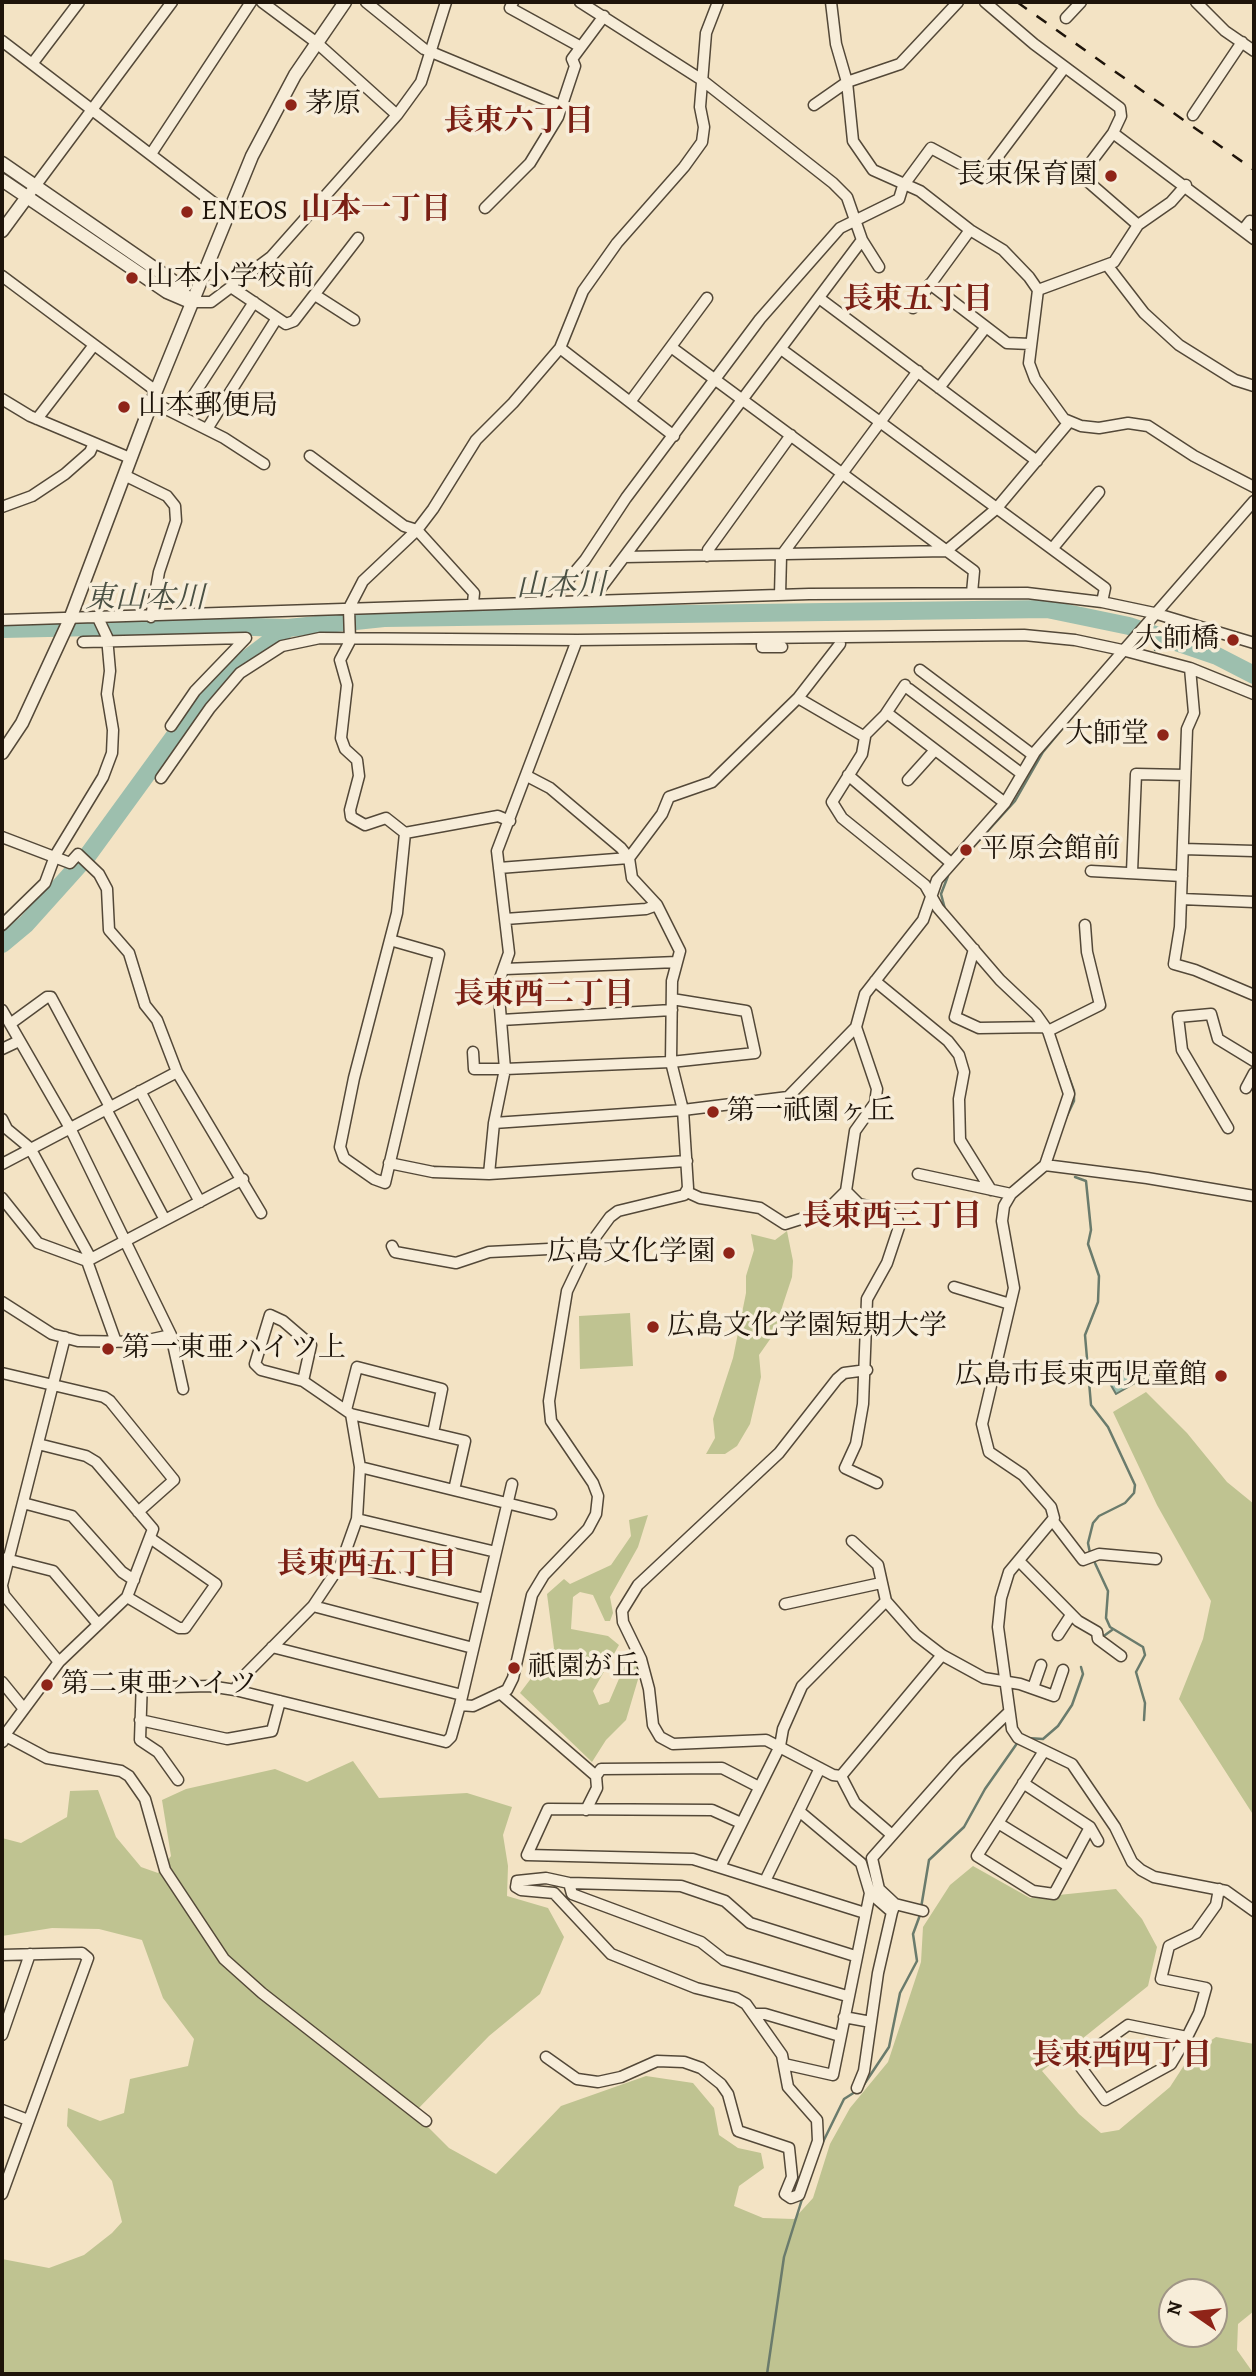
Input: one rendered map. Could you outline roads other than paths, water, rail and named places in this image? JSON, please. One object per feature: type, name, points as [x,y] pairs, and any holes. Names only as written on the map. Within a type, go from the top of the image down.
[{"type":"street","points":[[32,64],[79,2]]},
{"type":"street","points":[[2,231],[172,2]]},
{"type":"street","points":[[151,154],[251,2]]},
{"type":"street","points":[[262,2],[317,43],[397,116]]},
{"type":"street","points":[[2,753],[22,723],[69,621],[227,213],[289,87],[345,2]]},
{"type":"street","points":[[366,2],[430,52],[561,106]]},
{"type":"street","points":[[513,2],[510,8],[581,47]]},
{"type":"street","points":[[580,2],[702,79],[833,183],[847,197],[862,240],[880,267]]},
{"type":"street","points":[[510,821],[498,816],[405,833],[386,818],[365,825],[351,817],[350,810],[359,776],[357,760],[345,749],[341,738],[347,685],[340,660],[350,641],[349,608],[363,581],[417,530],[477,440],[560,348],[583,291],[617,243],[684,167],[702,142],[704,127],[700,107],[706,33],[718,2]]},
{"type":"street","points":[[831,2],[836,44],[847,82],[853,141],[873,170],[903,186],[920,191],[970,230],[1009,255],[1038,290],[1029,363],[1035,379],[1069,422],[1099,428],[1128,423],[1148,426],[1194,456],[1254,487]]},
{"type":"street","points":[[814,105],[847,82],[900,64],[958,2]]},
{"type":"street","points":[[985,2],[1121,108],[1121,116],[1113,133],[1084,170],[1085,179],[1138,225]]},
{"type":"street","points":[[1066,18],[1080,2]]},
{"type":"street","points":[[1196,2],[1225,31],[1254,51]]},
{"type":"street","points":[[2,180],[30,192],[173,281],[191,302],[211,302],[271,257],[397,116],[421,82],[444,3]]},
{"type":"street","points":[[485,208],[530,163],[561,106],[575,66],[572,59],[604,16]]},
{"type":"street","points":[[2,41],[227,213]]},
{"type":"street","points":[[1193,115],[1242,42]]},
{"type":"street","points":[[555,601],[562,586],[585,560],[760,319],[840,228],[899,199],[903,186],[931,148],[983,176],[1065,67]]},
{"type":"street","points":[[1113,133],[1186,185],[1254,239]]},
{"type":"street","points":[[2,163],[30,192]]},
{"type":"street","points":[[1038,290],[1114,262],[1138,225],[1171,202],[1186,185]]},
{"type":"street","points":[[1243,230],[1250,221],[1254,225]]},
{"type":"street","points":[[913,308],[970,230]]},
{"type":"street","points":[[231,287],[286,324],[294,321],[358,238]]},
{"type":"street","points":[[596,600],[597,593],[862,240]]},
{"type":"street","points":[[1107,265],[1144,313],[1180,345],[1236,380],[1254,386]]},
{"type":"street","points":[[2,276],[94,345],[180,416],[207,429],[264,464]]},
{"type":"street","points":[[930,284],[1007,342],[1030,344]]},
{"type":"street","points":[[315,295],[354,320]]},
{"type":"street","points":[[630,402],[707,298]]},
{"type":"street","points":[[819,299],[1037,461]]},
{"type":"street","points":[[180,416],[254,302]]},
{"type":"street","points":[[207,429],[277,318]]},
{"type":"street","points":[[939,388],[986,327]]},
{"type":"street","points":[[37,419],[94,345]]},
{"type":"street","points":[[671,347],[974,571],[972,593]]},
{"type":"street","points":[[560,348],[674,436]]},
{"type":"street","points":[[781,349],[1105,588],[1102,602]]},
{"type":"street","points":[[780,595],[781,556],[918,372]]},
{"type":"street","points":[[2,399],[37,419],[130,458]]},
{"type":"street","points":[[624,557],[946,551],[996,509],[1069,422]]},
{"type":"street","points":[[707,556],[708,550],[791,436]]},
{"type":"street","points":[[2,507],[32,496],[65,474],[90,452],[94,443]]},
{"type":"street","points":[[310,456],[404,526],[417,530],[474,593],[473,603]]},
{"type":"street","points":[[124,475],[167,496],[175,506],[176,521],[159,572],[151,617]]},
{"type":"street","points":[[1052,549],[1099,492]]},
{"type":"street","points":[[494,1124],[683,1110],[788,1097],[856,1027],[865,994],[923,920],[937,880],[1005,803],[1033,755],[1124,647],[1254,501]]},
{"type":"street","points":[[2,620],[69,621],[473,603],[780,595],[1027,593],[1102,602],[1254,643]]},
{"type":"street","points":[[2,925],[46,883],[55,856],[103,777],[111,753],[113,730],[107,694],[110,671],[107,639],[98,618]]},
{"type":"street","points":[[161,778],[228,684],[252,662],[282,646],[320,638],[350,641],[436,638],[781,642],[953,635],[1076,640],[1124,647],[1190,668],[1254,694]]},
{"type":"street","points":[[762,645],[762,648],[781,642],[780,640],[840,644],[943,641],[953,635]]},
{"type":"street","points":[[83,642],[107,639],[246,638],[195,691],[171,726]]},
{"type":"street","points":[[489,1174],[494,1124],[505,1069],[498,984],[509,953],[497,851],[577,640]]},
{"type":"street","points":[[499,868],[629,858],[662,814],[669,797],[712,782],[798,698],[840,644]]},
{"type":"street","points":[[1190,668],[1194,713],[1187,729],[1181,900],[1174,964],[1254,995]]},
{"type":"street","points":[[920,670],[1033,755]]},
{"type":"street","points":[[1022,774],[907,687],[887,713],[864,736],[862,754],[832,802],[842,818],[926,885],[931,897],[974,950],[1046,1029],[1069,1094],[1045,1165],[1010,1194],[1002,1222],[1014,1288],[982,1424],[989,1452],[1023,1475],[1051,1507],[1053,1521],[1083,1560],[1099,1554],[1156,1559]]},
{"type":"street","points":[[798,698],[864,736]]},
{"type":"street","points":[[887,713],[1005,803]]},
{"type":"street","points":[[908,780],[935,750]]},
{"type":"street","points":[[1132,873],[1136,774],[1185,775]]},
{"type":"street","points":[[848,775],[951,863]]},
{"type":"street","points":[[527,776],[550,788],[629,858],[632,878],[657,905],[680,951],[672,1005],[671,1062],[683,1110],[687,1192]]},
{"type":"street","points":[[390,940],[439,954],[385,1182],[374,1179],[344,1158],[340,1147],[354,1078],[397,913],[405,833]]},
{"type":"street","points":[[2,836],[69,863],[80,855],[90,862],[107,889],[110,930],[130,953],[145,1005],[157,1020],[177,1072],[261,1213]]},
{"type":"street","points":[[1183,849],[1254,851]]},
{"type":"street","points":[[1091,871],[1182,876]]},
{"type":"street","points":[[1181,900],[1254,902]]},
{"type":"street","points":[[505,919],[646,909],[657,905]]},
{"type":"street","points":[[974,950],[955,1017],[979,1028],[1046,1029],[1100,1005],[1087,952],[1085,925]]},
{"type":"street","points":[[505,969],[677,962]]},
{"type":"street","points":[[875,981],[948,1041],[959,1055],[964,1072],[959,1099],[960,1140],[991,1190]]},
{"type":"street","points":[[10,1024],[47,997],[51,997],[165,1220]]},
{"type":"street","points":[[474,1052],[474,1069],[671,1062],[755,1053],[746,1011],[672,1005],[501,1020]]},
{"type":"street","points":[[2,1010],[70,1128],[171,1335],[183,1389]]},
{"type":"street","points":[[1228,1128],[1182,1050],[1178,1017],[1211,1014],[1218,1039],[1254,1061]]},
{"type":"street","points":[[272,1647],[461,1700],[472,1706],[507,1690],[513,1678],[532,1595],[544,1575],[588,1529],[596,1514],[598,1496],[593,1483],[551,1421],[549,1401],[567,1292],[588,1247],[618,1211],[687,1192],[700,1198],[760,1208],[785,1224],[826,1211],[846,1191],[855,1131],[874,1103],[877,1089],[856,1027]]},
{"type":"street","points":[[2,1049],[19,1041]]},
{"type":"street","points":[[2,1164],[177,1072]]},
{"type":"street","points":[[1246,1088],[1254,1073]]},
{"type":"street","points":[[140,1091],[200,1202]]},
{"type":"street","points":[[2,1119],[7,1129],[30,1149],[89,1260],[116,1342]]},
{"type":"street","points":[[389,1163],[433,1172],[489,1174],[687,1161]]},
{"type":"street","points":[[1045,1165],[1147,1178],[1254,1196]]},
{"type":"street","points":[[918,1174],[1010,1194]]},
{"type":"street","points":[[2,1198],[38,1243],[89,1260],[243,1179]]},
{"type":"street","points":[[846,1191],[859,1204],[887,1210],[897,1218],[899,1227],[887,1262],[867,1299],[867,1370],[856,1444],[845,1468],[877,1483]]},
{"type":"street","points":[[392,1246],[395,1252],[456,1263],[489,1252],[588,1247]]},
{"type":"street","points":[[954,1287],[1010,1304]]},
{"type":"street","points":[[2,1303],[52,1334],[65,1337],[139,1342],[171,1335]]},
{"type":"street","points":[[303,1381],[311,1345],[283,1321],[270,1315],[256,1364],[261,1370],[303,1381],[349,1412],[465,1441],[454,1490]]},
{"type":"street","points":[[59,1662],[4,1595],[2,1585],[5,1559],[23,1503],[65,1337]]},
{"type":"street","points":[[235,1690],[241,1679],[313,1606],[341,1564],[357,1519],[360,1467],[349,1412],[357,1367],[442,1388],[433,1433]]},
{"type":"street","points":[[867,1370],[844,1374],[837,1379],[779,1453],[638,1585],[622,1611],[623,1622],[641,1659],[649,1689],[653,1725],[660,1737],[673,1744],[766,1740],[841,1776],[855,1803],[892,1835]]},
{"type":"street","points":[[2,1373],[104,1397],[110,1401],[174,1480],[138,1512]]},
{"type":"street","points":[[38,1444],[86,1456],[96,1462],[153,1530],[127,1597],[59,1662],[3,1737],[47,1758],[121,1771],[129,1776],[145,1799],[165,1870],[224,1959],[262,1993],[426,2121]]},
{"type":"street","points":[[360,1467],[551,1514]]},
{"type":"street","points":[[178,1780],[158,1752],[140,1740],[142,1679],[173,1687],[209,1686],[235,1690],[446,1742],[451,1737],[461,1700],[512,1484]]},
{"type":"street","points":[[23,1503],[72,1516],[122,1572],[134,1580]]},
{"type":"street","points":[[357,1519],[496,1552]]},
{"type":"street","points":[[1053,1521],[1009,1572],[1001,1598],[998,1627],[1012,1729],[1018,1738],[1072,1764],[1115,1827],[1132,1862],[1141,1870],[1154,1877],[1219,1889],[1254,1910]]},
{"type":"street","points":[[127,1597],[179,1628],[185,1628],[216,1584],[150,1538]]},
{"type":"street","points":[[852,1541],[878,1565],[886,1601],[916,1635],[942,1655],[970,1672],[1054,1696],[1063,1670]]},
{"type":"street","points":[[5,1559],[53,1571],[98,1625]]},
{"type":"street","points":[[1019,1562],[1071,1615],[1097,1632],[1098,1639],[1121,1656]]},
{"type":"street","points":[[341,1564],[485,1599]]},
{"type":"street","points":[[785,1604],[881,1583]]},
{"type":"street","points":[[720,1867],[780,1746],[783,1729],[802,1686],[886,1601]]},
{"type":"street","points":[[313,1606],[473,1648]]},
{"type":"street","points":[[1058,1635],[1071,1615]]},
{"type":"street","points":[[1089,1650],[1098,1639]]},
{"type":"street","points":[[841,1776],[942,1655]]},
{"type":"street","points":[[1033,1688],[1041,1665]]},
{"type":"street","points":[[2,1682],[24,1709]]},
{"type":"street","points":[[500,1693],[596,1776]]},
{"type":"street","points":[[141,1720],[227,1739],[272,1731],[280,1701]]},
{"type":"street","points":[[857,2088],[864,2071],[894,1908],[879,1889],[872,1858],[957,1762],[1009,1712]]},
{"type":"street","points":[[1044,1751],[977,1856],[1033,1891],[1054,1894],[1090,1826]]},
{"type":"street","points":[[586,1810],[597,1788],[596,1776],[601,1769],[722,1768],[759,1787]]},
{"type":"street","points":[[765,1881],[820,1768]]},
{"type":"street","points":[[1023,1783],[1090,1826],[1098,1841]]},
{"type":"street","points":[[741,1824],[712,1810],[548,1810],[527,1855],[693,1859],[865,1913]]},
{"type":"street","points":[[784,2064],[833,2075],[855,1956],[870,1893],[861,1863],[799,1811]]},
{"type":"street","points":[[998,1823],[1068,1866]]},
{"type":"street","points":[[546,2057],[577,2079],[598,2082],[621,2077],[657,2061],[684,2062],[701,2068],[721,2084],[728,2094],[738,2131],[789,2148],[792,2177],[785,2194],[791,2198],[799,2195],[818,2141],[817,2120],[788,2087],[782,2055],[746,2004],[736,1998],[696,1989],[611,1954],[554,1893],[521,1890],[516,1887],[520,1878],[546,1878],[569,1883],[681,1886],[725,1901],[750,1923],[855,1956]]},
{"type":"street","points":[[569,1883],[572,1894],[701,1942],[724,1960],[847,1996]]},
{"type":"street","points":[[1187,2037],[1128,2025],[1093,2050],[1074,2059],[1105,2100],[1171,2064],[1187,2037],[1199,2013],[1206,1988],[1161,1979],[1169,1946],[1196,1933],[1216,1905],[1219,1889]]},
{"type":"street","points":[[870,1893],[894,1908],[920,1911]]},
{"type":"street","points":[[2,1955],[82,1953],[88,1958],[2,2194]]},
{"type":"street","points":[[2,2035],[30,1954]]},
{"type":"street","points":[[754,2014],[765,2014],[840,2036]]},
{"type":"street","points":[[844,2017],[871,2022]]},
{"type":"street","points":[[2,2110],[28,2120]]},
{"type":"waterway","name":"山本川","points":[[2,629],[186,625],[288,628],[384,618],[1047,609],[1129,626],[1217,656],[1254,675]]},
{"type":"waterway","name":"山本川","points":[[2,944],[26,924],[88,855],[211,686],[288,628]]},
{"type":"waterway","points":[[1155,650],[1162,648],[1170,640]]},
{"type":"waterway","points":[[966,855],[1015,801],[1043,752],[1072,717]]},
{"type":"waterway","points":[[945,909],[941,894],[948,876]]},
{"type":"waterway","points":[[1064,1122],[1074,1101],[1074,1091],[1065,1066]]},
{"type":"waterway","points":[[1075,1177],[1086,1181],[1091,1230],[1088,1244],[1099,1276],[1098,1302],[1085,1335],[1091,1405],[1108,1427],[1135,1485],[1134,1493],[1125,1503],[1099,1516],[1093,1523],[1088,1543],[1090,1553]]},
{"type":"waterway","points":[[1094,1561],[1108,1591],[1106,1618],[1110,1627],[1143,1647],[1145,1655],[1136,1672],[1145,1703],[1144,1720]]},
{"type":"waterway","points":[[1101,1638],[1112,1630]]},
{"type":"waterway","points":[[1027,1738],[1043,1739],[1058,1726],[1072,1705],[1083,1674],[1081,1667]]},
{"type":"waterway","points":[[921,1908],[929,1860],[964,1827],[985,1789],[1018,1742]]},
{"type":"waterway","points":[[863,2086],[889,2047],[900,1993],[917,1961],[913,1934],[920,1915]]},
{"type":"waterway","points":[[822,2144],[844,2099],[855,2092]]},
{"type":"waterway","points":[[767,2374],[784,2257],[803,2196]]},
{"type":"railway","points":[[1017,2],[1254,170]]},
{"type":"place","name":"茅原","points":[[291,105]]},
{"type":"place","name":"長束保育園","points":[[1111,176]]},
{"type":"place","name":"ENEOS","points":[[187,212]]},
{"type":"place","name":"山本小学校前","points":[[132,278]]},
{"type":"place","name":"山本郵便局","points":[[124,407]]},
{"type":"place","name":"大師橋","points":[[1233,640]]},
{"type":"place","name":"大師堂","points":[[1163,735]]},
{"type":"place","name":"平原会館前","points":[[966,850]]},
{"type":"place","name":"第一祇園ヶ丘","points":[[713,1112]]},
{"type":"place","name":"広島文化学園","points":[[729,1253]]},
{"type":"place","name":"広島文化学園短期大学","points":[[653,1327]]},
{"type":"place","name":"第一東亜ハイツ上","points":[[108,1349]]},
{"type":"place","name":"広島市長束西児童館","points":[[1221,1376]]},
{"type":"place","name":"祇園が丘","points":[[514,1668]]},
{"type":"place","name":"第二東亜ハイツ","points":[[47,1685]]},
{"type":"district","name":"長束六丁目","points":[[519,123]]},
{"type":"district","name":"山本一丁目","points":[[376,211]]},
{"type":"district","name":"長束五丁目","points":[[918,301]]},
{"type":"district","name":"長束西二丁目","points":[[544,996]]},
{"type":"district","name":"長束西三丁目","points":[[892,1218]]},
{"type":"district","name":"長束西五丁目","points":[[367,1566]]},
{"type":"district","name":"長束西四丁目","points":[[1122,2057]]},
{"type":"water label","name":"東山本川","points":[[145,600]]}]
